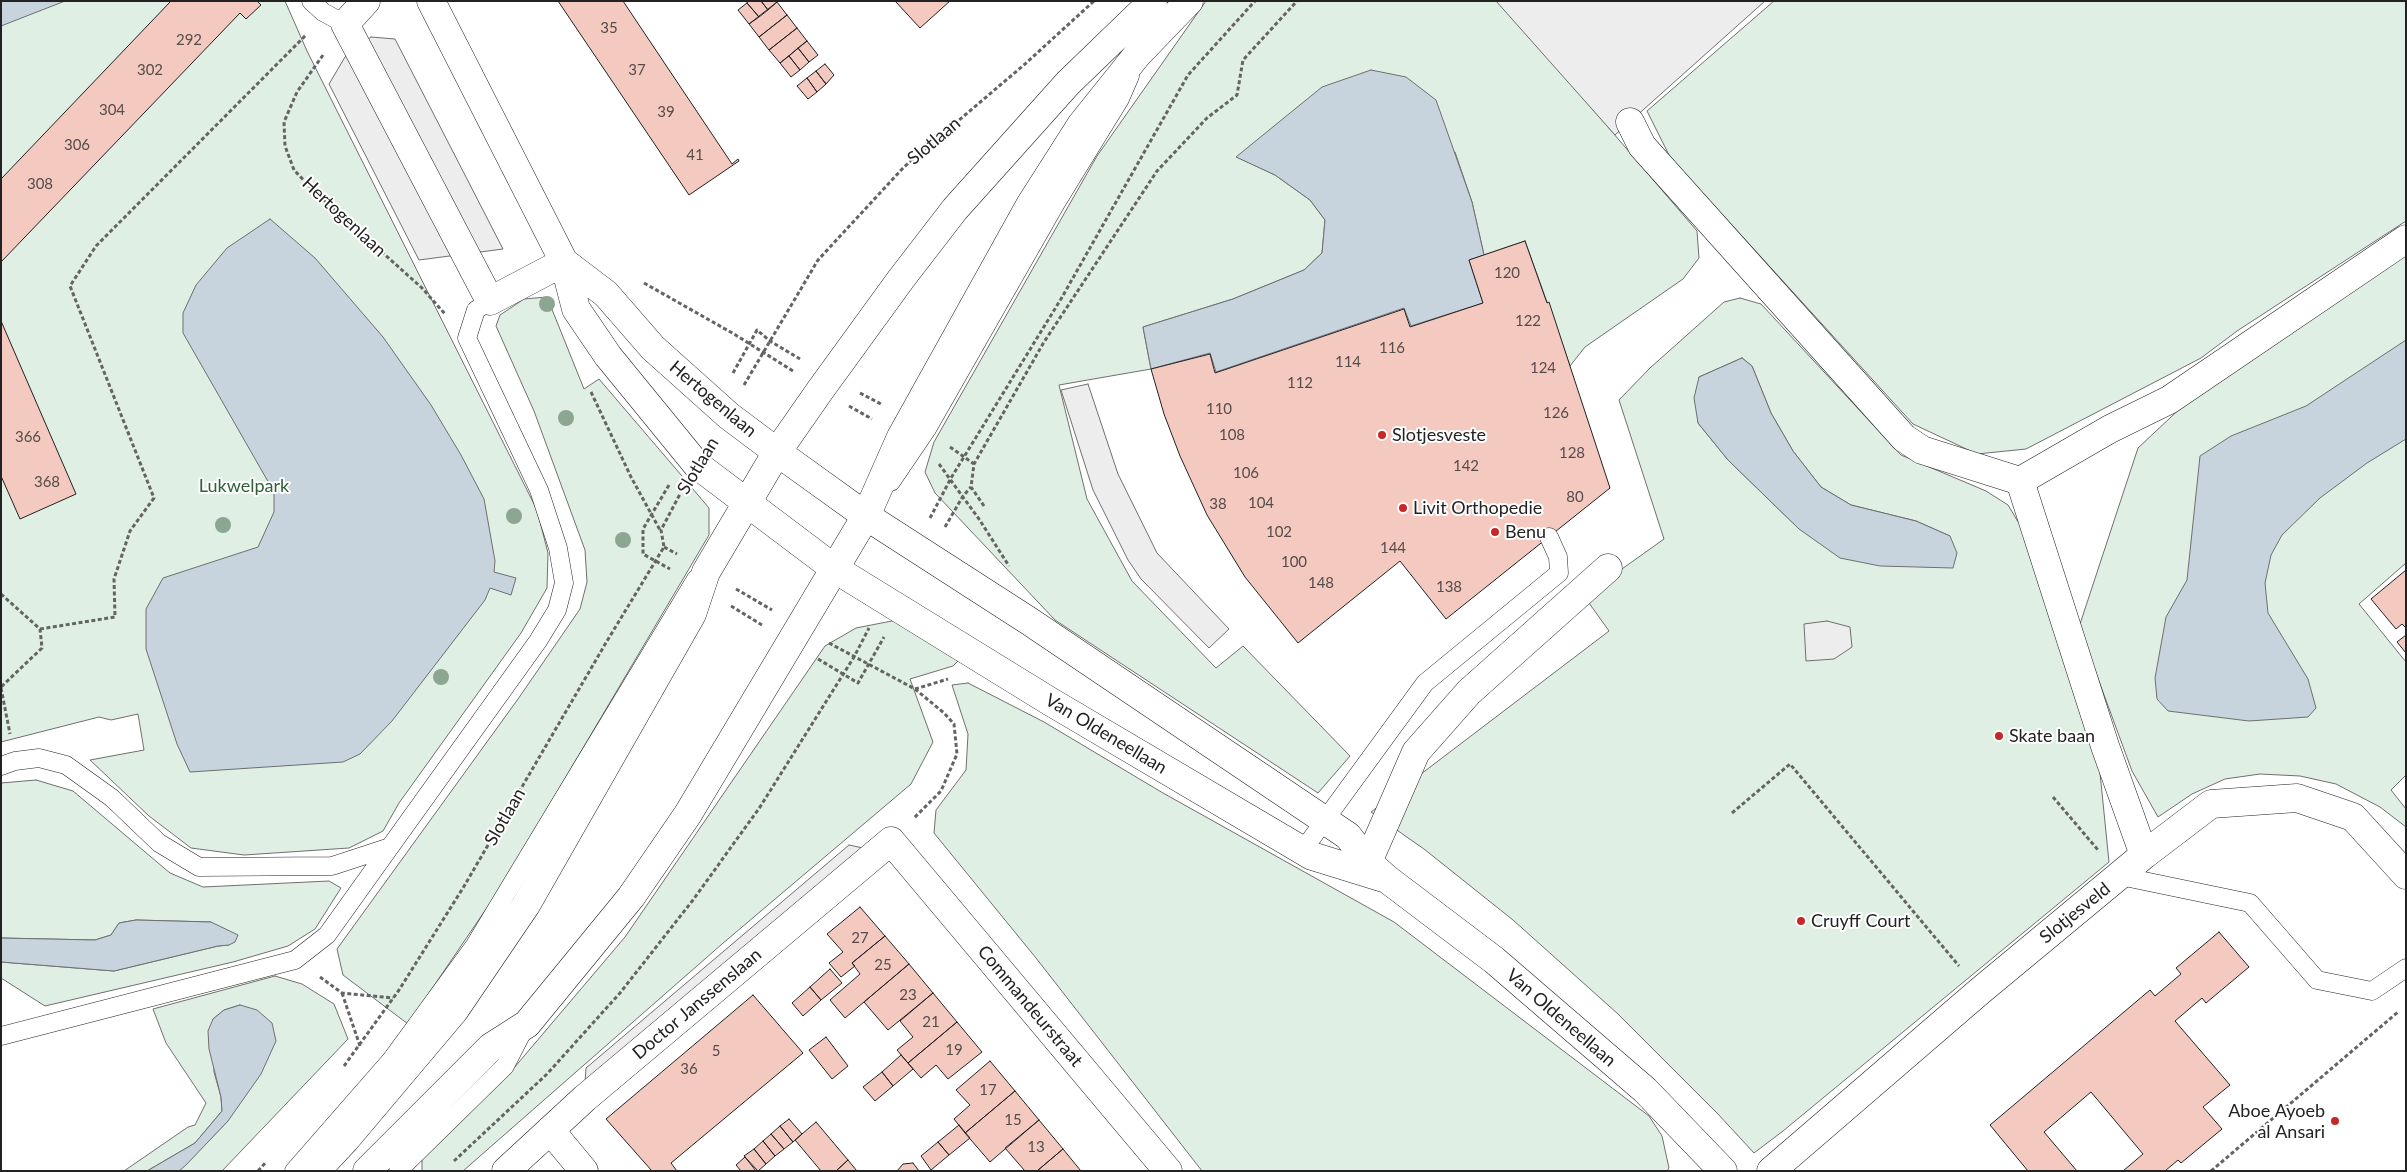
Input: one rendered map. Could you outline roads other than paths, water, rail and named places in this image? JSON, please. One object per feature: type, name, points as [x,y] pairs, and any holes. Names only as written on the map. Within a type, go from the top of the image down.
[{"type":"street","points":[[366,1],[345,24],[490,301],[564,262]]},
{"type":"street","name":"Hertogenlaan","points":[[431,1],[564,262],[576,309],[608,356],[697,465],[747,503]]},
{"type":"street","points":[[316,1171],[346,1139],[454,1011],[526,904],[692,614],[706,572],[777,452],[821,389],[901,279],[955,209],[1068,83],[1153,1]]},
{"type":"street","points":[[367,1171],[492,1047],[527,1024],[636,890],[688,814],[866,516],[909,441],[1030,205],[1081,125],[1138,55],[1189,1]]},
{"type":"street","points":[[1630,122],[1642,146],[1904,438],[1922,450],[2020,481],[2110,429],[2169,400],[2406,239]]},
{"type":"street","name":"Hertogenlaan","points":[[564,262],[606,294],[653,348],[729,416],[866,516]]},
{"type":"street","points":[[2020,481],[2104,746],[2144,856]]},
{"type":"street","name":"Van Oldeneellaan","points":[[747,503],[835,569],[1051,702],[1312,856],[1377,871]]},
{"type":"street","name":"Van Oldeneellaan","points":[[866,516],[1029,621],[1327,820],[1348,836],[1377,871],[1494,960],[1645,1090],[1723,1171]]},
{"type":"street","points":[[1377,871],[1416,752],[1469,692],[1608,568]]},
{"type":"street","name":"Slotjesveld","points":[[1771,1171],[1980,991],[2144,856],[2211,804],[2297,798],[2353,817],[2406,875]]},
{"type":"street","name":"Doctor Janssenslaan","points":[[506,1171],[584,1098],[891,841]]},
{"type":"street","name":"Commandeurstraat","points":[[891,841],[1168,1171]]},
{"type":"street","points":[[550,1130],[584,1171]]},
{"type":"lane","points":[[311,1],[323,12],[345,24]]},
{"type":"lane","points":[[1,1036],[295,960],[327,935],[538,641],[556,610],[564,583],[558,548],[539,490],[467,338],[476,310],[490,301]]},
{"type":"lane","points":[[1303,850],[1327,820],[1378,745],[1400,719],[1425,683],[1559,573],[1558,557],[1548,537]]},
{"type":"lane","points":[[294,1171],[391,1060],[475,945],[692,582],[706,572]]},
{"type":"lane","points":[[8,764],[39,758],[66,765],[112,798],[159,843],[199,867],[332,866],[390,847]]},
{"type":"lane","points":[[2120,876],[2250,903],[2317,980],[2372,991],[2406,968]]},
{"type":"lane","points":[[398,1171],[505,1066],[527,1024]]},
{"type":"place","name":"Slotjesveste","points":[[1382,435]]},
{"type":"place","name":"Livit Orthopedie","points":[[1403,508]]},
{"type":"place","name":"Benu","points":[[1495,532]]},
{"type":"place","name":"Skate baan","points":[[1999,736]]},
{"type":"place","name":"Cruyff Court","points":[[1801,921]]},
{"type":"place","name":"Aboe Ayoeb al Ansari","points":[[2335,1121]]},
{"type":"park label","name":"Lukwelpark","points":[[244,486]]}]
